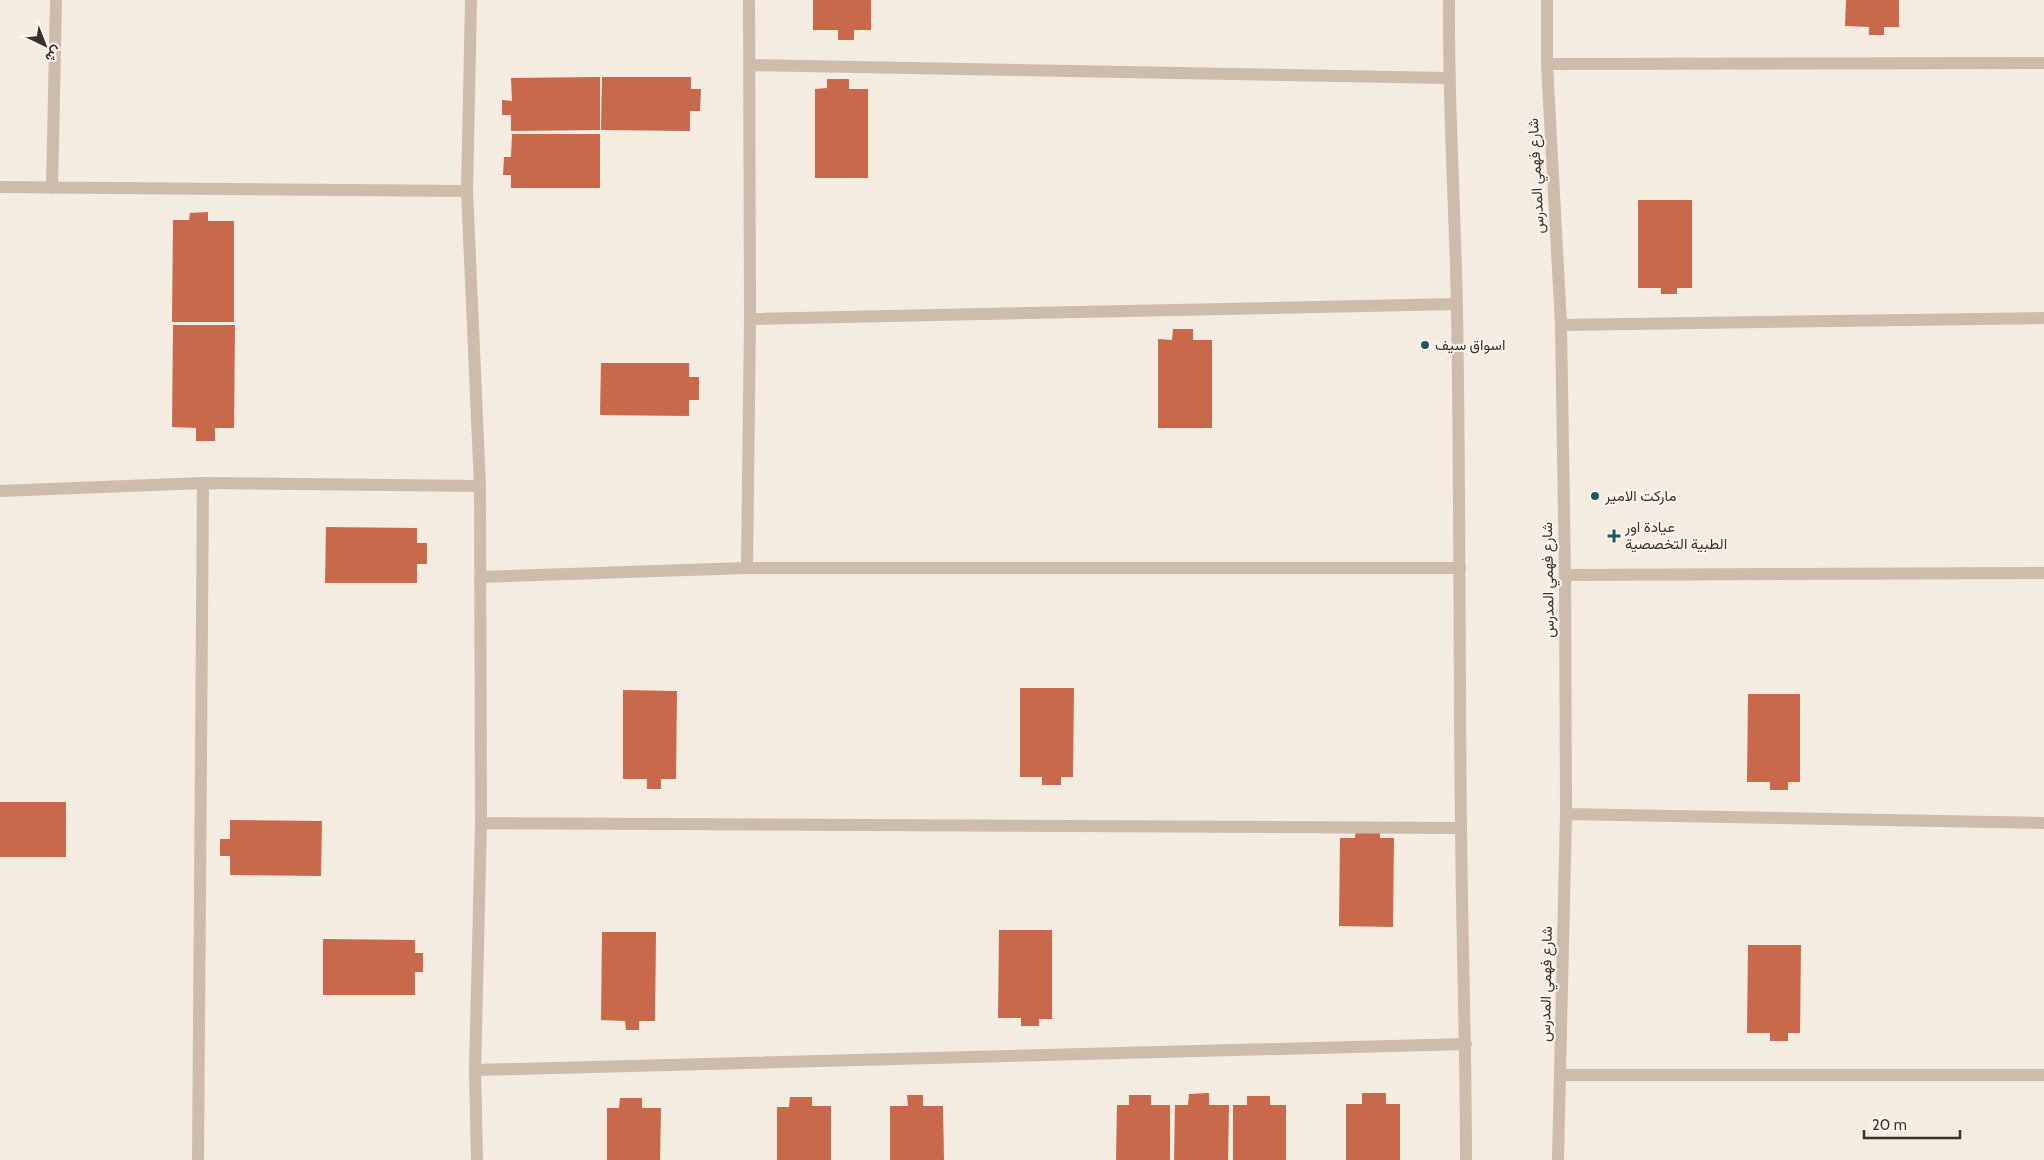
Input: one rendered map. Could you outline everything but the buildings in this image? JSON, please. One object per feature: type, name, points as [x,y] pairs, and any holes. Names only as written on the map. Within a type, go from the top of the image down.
[{"type":"street","points":[[52,188],[56,0]]},
{"type":"street","points":[[471,0],[467,191],[480,486],[481,823],[475,1070],[477,1160]]},
{"type":"street","points":[[747,568],[750,319],[749,0]]},
{"type":"street","points":[[1449,0],[1448,78],[1457,304],[1461,828],[1466,1044],[1466,1160]]},
{"type":"street","name":"شارع فهمي المدرس","points":[[1548,0],[1547,64],[1560,325],[1565,575],[1566,814],[1558,1160]]},
{"type":"street","points":[[1547,64],[2044,63]]},
{"type":"street","points":[[749,65],[1448,78]]},
{"type":"street","points":[[0,187],[467,191]]},
{"type":"street","points":[[750,319],[1457,304]]},
{"type":"street","points":[[1560,325],[2044,318]]},
{"type":"street","points":[[0,491],[203,483],[480,486]]},
{"type":"street","points":[[198,1160],[203,483]]},
{"type":"street","points":[[480,576],[747,568],[1460,568]]},
{"type":"street","points":[[1565,575],[2044,573]]},
{"type":"street","points":[[1566,814],[2044,823]]},
{"type":"street","points":[[481,823],[1461,828]]},
{"type":"street","points":[[475,1070],[1466,1044]]},
{"type":"street","points":[[1560,1075],[2044,1075]]},
{"type":"place","name":"اسواق سيف","points":[[1425,345]]},
{"type":"place","name":"ماركت الامير","points":[[1595,496]]},
{"type":"place","name":"عيادة اور الطبية التخصصية","points":[[1614,536]]}]
